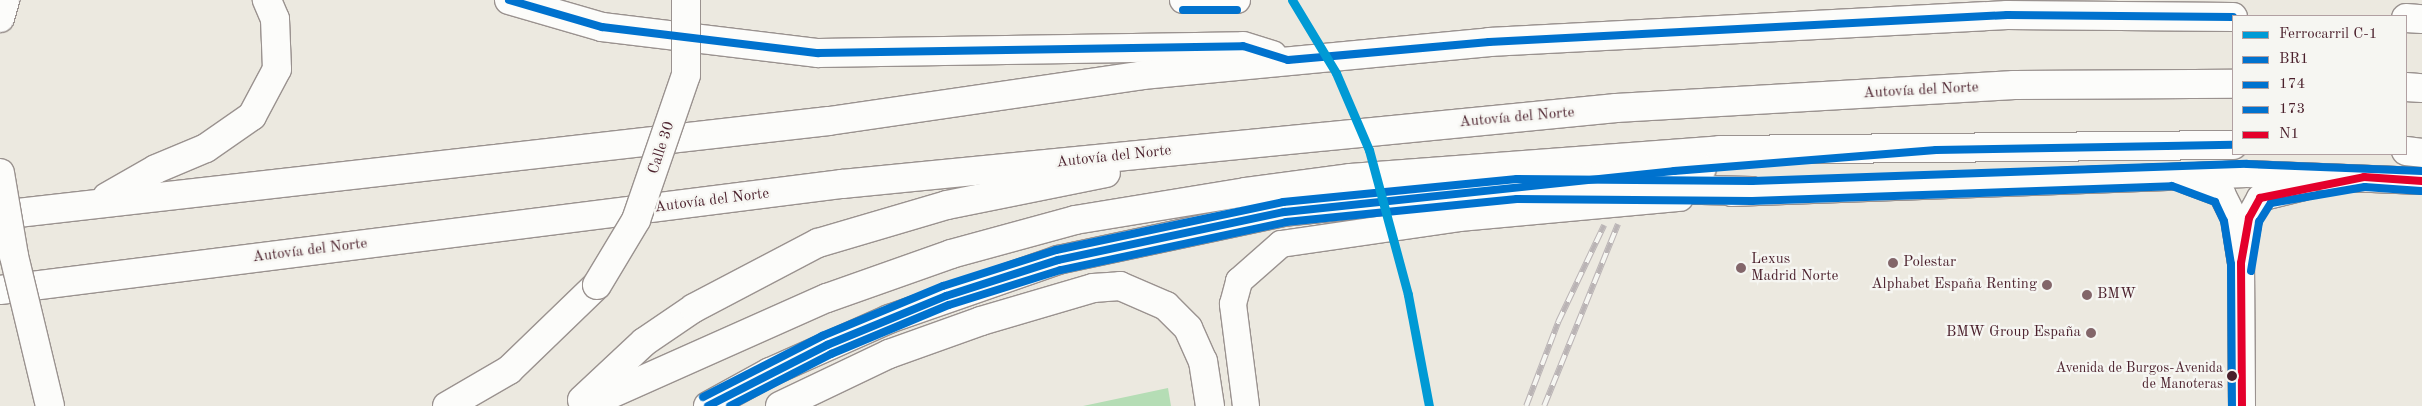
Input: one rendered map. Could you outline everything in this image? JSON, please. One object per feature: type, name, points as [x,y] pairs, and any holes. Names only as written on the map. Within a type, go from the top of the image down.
[{"type":"highway","points":[[0,18],[5,0]]},
{"type":"highway","points":[[99,202],[156,169],[206,148],[252,116],[277,69],[275,19],[266,0]]},
{"type":"highway","points":[[509,0],[602,27],[818,54],[1243,46],[1288,60]]},
{"type":"highway","name":"Calle 30","points":[[447,406],[509,370],[597,285],[636,220],[686,75],[686,0]]},
{"type":"highway","points":[[0,215],[99,202],[829,121],[1142,75],[1489,42],[2007,15],[2232,17]]},
{"type":"highway","points":[[2407,18],[2422,19]]},
{"type":"highway","name":"Autovía del Norte","points":[[0,290],[842,184],[1616,108],[2014,85],[2232,84]]},
{"type":"highway","points":[[2407,87],[2422,88]]},
{"type":"highway","points":[[576,406],[644,342],[731,285],[818,243],[947,205],[1257,142]]},
{"type":"highway","points":[[584,406],[730,343],[827,298],[1008,237],[1075,220],[1246,192],[1595,157],[1720,150],[1936,150],[2232,145]]},
{"type":"highway","points":[[708,406],[770,372],[889,319],[1058,260],[1284,212],[1517,188],[1936,150]]},
{"type":"highway","points":[[2407,151],[2422,153]]},
{"type":"highway","points":[[0,173],[14,256],[50,406]]},
{"type":"highway","points":[[1517,188],[1752,191]]},
{"type":"highway","points":[[0,280],[30,406]]},
{"type":"highway","points":[[780,406],[889,354],[972,324],[1093,288],[1120,286],[1166,306],[1188,328],[1203,361],[1210,406]]},
{"type":"street","points":[[1183,0],[1237,0]]},
{"type":"street","points":[[2174,176],[2222,194],[2229,203],[2241,262]]},
{"type":"street","points":[[1246,406],[1233,304],[1239,280],[1281,244],[1459,218],[1752,191],[2174,176],[2364,177],[2422,181]]},
{"type":"street","points":[[2242,406],[2241,262],[2249,218],[2265,194],[2364,177]]},
{"type":"green space","points":[[1168,388],[1171,406],[1083,406]]},
{"type":"railway","points":[[1544,406],[1618,224]]},
{"type":"railway","points":[[1526,406],[1558,322],[1604,225]]},
{"type":"rail line","name":"C-1","points":[[1292,0],[1336,73],[1369,150],[1408,295],[1429,406]]},
{"type":"transit line","name":"BR1","points":[[509,0],[602,27],[818,53],[1243,46],[1288,60],[1489,42],[2007,15],[2232,17]]},
{"type":"transit line","name":"174","points":[[1183,10],[1237,10]]},
{"type":"transit line","name":"BR1","points":[[708,406],[827,345],[946,296],[1058,260],[1284,212],[1674,171],[1936,150],[2232,145]]},
{"type":"transit line","name":"173","points":[[703,397],[822,336],[943,286],[1056,250],[1283,202],[1517,179],[1752,181],[2247,164],[2422,171]]},
{"type":"transit line","name":"N1","points":[[2242,406],[2241,263],[2249,218],[2260,198],[2364,177],[2422,181]]},
{"type":"transit line","name":"174","points":[[730,406],[831,354],[949,305],[1061,270],[1286,222],[1517,199],[1752,201],[2172,186],[2215,202],[2224,221],[2231,264],[2232,406]]},
{"type":"transit line","name":"174","points":[[2251,271],[2259,222],[2271,203],[2365,187],[2421,191]]},
{"type":"place","name":"Polestar","points":[[1893,263]]},
{"type":"place","name":"Lexus Madrid Norte","points":[[1741,268]]},
{"type":"place","name":"Alphabet España Renting","points":[[2047,285]]},
{"type":"place","name":"BMW","points":[[2087,295]]},
{"type":"place","name":"BMW Group España","points":[[2091,333]]},
{"type":"place","name":"Avenida de Burgos-Avenida de Manoteras","points":[[2232,376]]}]
